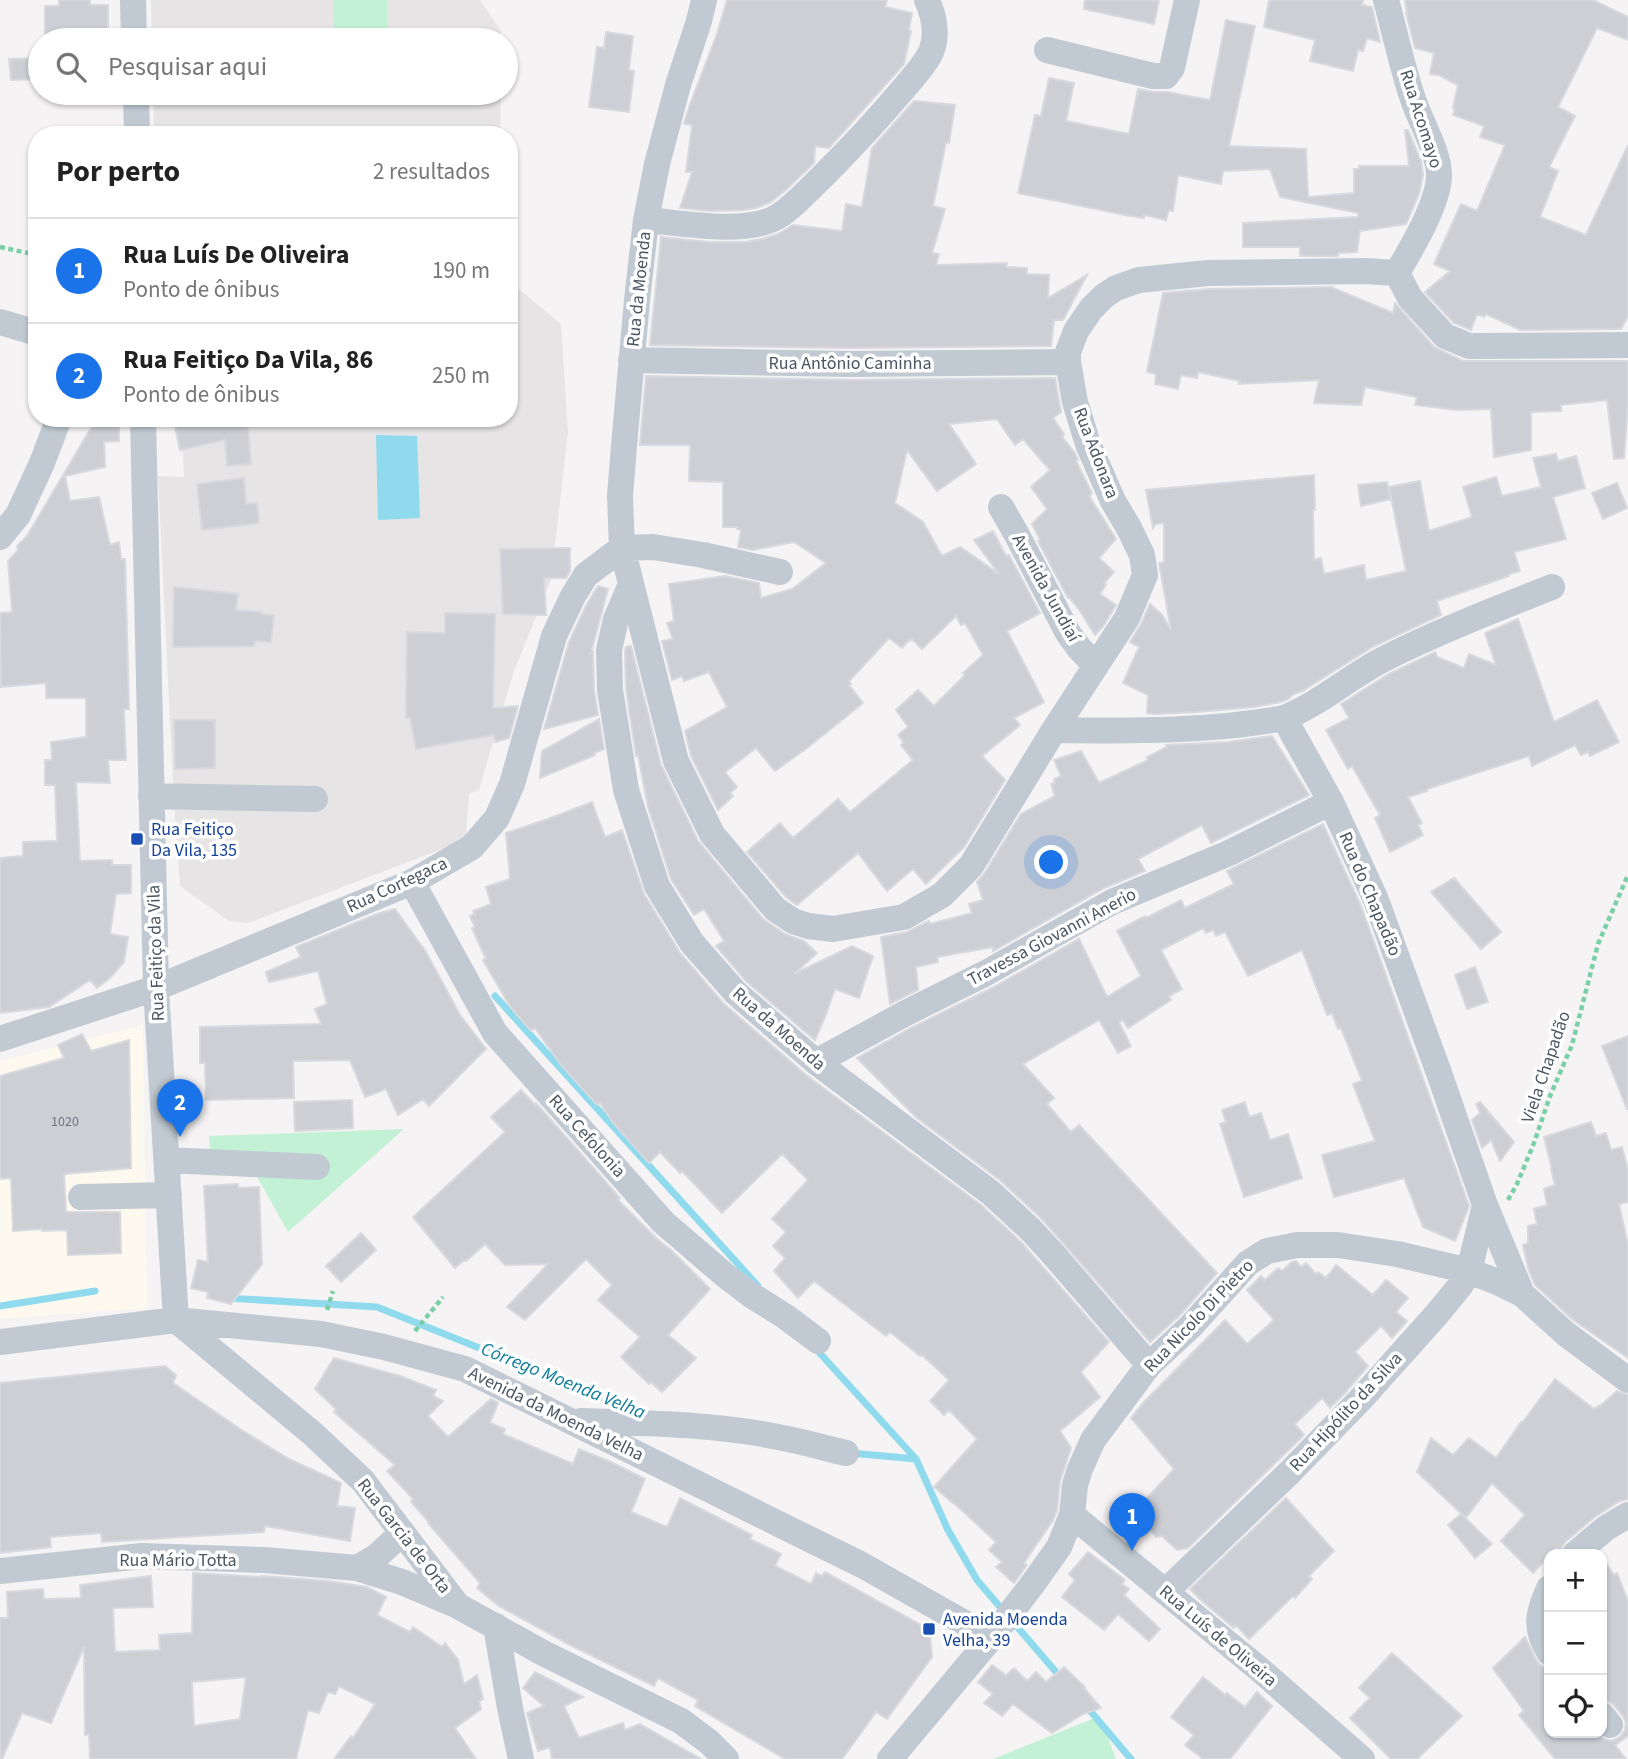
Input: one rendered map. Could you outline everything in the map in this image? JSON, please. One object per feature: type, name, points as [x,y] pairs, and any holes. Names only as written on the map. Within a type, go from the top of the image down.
[{"type":"street","points":[[133,0],[134,28]]},
{"type":"street","name":"Rua da Moenda","points":[[704,0],[667,124],[646,220],[620,496],[622,548],[676,761],[712,834],[775,909],[800,924],[833,929],[904,917],[942,895],[971,866],[1054,730]]},
{"type":"street","points":[[646,220],[725,227],[756,225],[775,219],[799,200],[840,158],[918,72],[931,52],[934,38],[932,12],[927,0]]},
{"type":"street","points":[[1047,50],[1153,76],[1166,76],[1172,68],[1186,0]]},
{"type":"street","name":"Rua Acomayo","points":[[1386,0],[1413,100],[1439,175],[1434,200],[1397,274]]},
{"type":"street","points":[[136,105],[137,126]]},
{"type":"street","name":"Rua Adonara","points":[[1054,730],[1127,618],[1145,575],[1142,555],[1113,501],[1088,444],[1075,402],[1068,352],[1076,331],[1091,309],[1116,288],[1139,280],[1208,273],[1365,271],[1397,274]]},
{"type":"street","points":[[1397,274],[1410,298],[1445,336],[1469,346],[1628,345]]},
{"type":"street","points":[[0,322],[28,330]]},
{"type":"street","name":"Rua Antônio Caminha","points":[[631,360],[850,364],[1068,362]]},
{"type":"street","points":[[0,537],[18,515],[56,427]]},
{"type":"street","name":"Rua Feitiço da Vila","points":[[143,427],[156,988],[176,1320]]},
{"type":"street","name":"Avenida Jundiaí","points":[[1001,507],[1068,633],[1096,666]]},
{"type":"street","points":[[622,548],[653,547],[780,572]]},
{"type":"street","name":"Rua Cortegaca","points":[[0,1039],[156,988],[412,882],[472,848],[497,818],[512,784],[554,636],[573,596],[586,576],[622,548]]},
{"type":"street","name":"Rua da Moenda","points":[[631,584],[616,619],[609,650],[610,690],[626,790],[657,886],[692,943],[736,993],[816,1062],[991,1193],[1031,1230],[1149,1365]]},
{"type":"street","points":[[1054,730],[1205,727],[1259,723],[1284,718],[1304,710],[1380,661],[1447,629],[1552,587]]},
{"type":"street","name":"Rua do Chapadão","points":[[1284,718],[1331,803],[1376,900],[1502,1249],[1522,1294]]},
{"type":"street","points":[[151,796],[315,799]]},
{"type":"street","name":"Travessa Giovanni Anerio","points":[[816,1062],[996,968],[1112,902],[1228,853],[1331,803]]},
{"type":"street","name":"Rua Cefolonia","points":[[412,882],[495,1033],[663,1222],[734,1282],[818,1341]]},
{"type":"street","points":[[167,1160],[317,1167]]},
{"type":"street","points":[[81,1197],[169,1195]]},
{"type":"street","name":"Rua Hipólito da Silva","points":[[1165,1592],[1290,1473],[1360,1401],[1437,1314],[1461,1286],[1490,1215]]},
{"type":"street","name":"Rua Nicolo Di Pietro","points":[[890,1759],[991,1638],[1059,1547],[1072,1514],[1075,1485],[1080,1469],[1093,1440],[1149,1365],[1191,1326],[1248,1263],[1267,1251],[1297,1245],[1338,1245],[1397,1254],[1494,1280],[1522,1294],[1566,1335],[1628,1380]]},
{"type":"street","name":"Avenida da Moenda Velha","points":[[0,1342],[176,1320],[321,1334],[392,1349],[465,1369],[862,1565],[991,1638]]},
{"type":"street","name":"Rua Garcia de Orta","points":[[176,1320],[313,1434],[363,1481],[458,1606],[545,1654],[681,1721],[726,1759]]},
{"type":"street","points":[[571,1421],[661,1423],[723,1430],[777,1437],[846,1453]]},
{"type":"street","name":"Rua Luís de Oliveira","points":[[1072,1514],[1259,1669],[1362,1759]]},
{"type":"street","points":[[1580,1549],[1606,1528],[1628,1515]]},
{"type":"street","points":[[357,1568],[376,1556],[402,1533]]},
{"type":"street","name":"Rua Mário Totta","points":[[0,1571],[142,1556],[264,1560],[357,1568],[402,1582],[458,1606]]},
{"type":"street","points":[[1544,1602],[1539,1616],[1544,1644]]},
{"type":"street","points":[[496,1626],[522,1759]]},
{"type":"path","points":[[0,247],[28,253]]},
{"type":"path","name":"Viela Chapadão","points":[[1490,1215],[1517,1184],[1534,1143],[1572,1045],[1598,944],[1628,875]]},
{"type":"path","points":[[413,1333],[443,1297]]},
{"type":"shaded area","points":[[151,0],[480,0],[499,28],[152,28]]},
{"type":"shaded area","points":[[153,105],[501,105],[500,126],[154,126]]},
{"type":"shaded area","points":[[518,288],[561,324],[568,432],[551,580],[514,671],[479,790],[469,794],[466,835],[450,846],[248,923],[229,921],[180,886],[158,476],[184,477],[181,427],[518,427]]},
{"type":"shaded area","points":[[143,1025],[147,1308],[0,1319],[0,1061]]},
{"type":"green space","points":[[333,0],[387,0],[388,28],[334,28]]},
{"type":"green space","points":[[404,1129],[288,1232],[251,1166],[210,1150],[209,1136]]},
{"type":"green space","points":[[1100,1716],[1116,1759],[993,1759]]},
{"type":"water","points":[[376,435],[417,436],[420,518],[378,520]]},
{"type":"building","points":[[59,0],[90,0],[90,5],[108,5],[108,28],[45,28],[45,6],[59,6]]},
{"type":"building","points":[[727,0],[887,0],[885,7],[912,13],[904,64],[829,148],[815,146],[814,163],[771,202],[743,210],[680,208],[692,172],[686,172],[692,125],[684,124]]},
{"type":"building","points":[[1085,0],[1159,0],[1154,24],[1084,9]]},
{"type":"building","points":[[1269,0],[1363,0],[1362,5],[1372,7],[1380,42],[1367,38],[1363,51],[1358,50],[1353,71],[1310,61],[1315,40],[1264,27]]},
{"type":"building","points":[[1405,0],[1593,0],[1628,17],[1628,40],[1597,28],[1558,107],[1575,116],[1549,167],[1558,171],[1540,217],[1586,235],[1628,145],[1628,316],[1621,329],[1520,330],[1486,314],[1484,317],[1477,314],[1471,330],[1454,323],[1425,292],[1450,271],[1434,264],[1461,204],[1477,211],[1505,145],[1480,137],[1484,126],[1453,115],[1458,85],[1439,75],[1430,74],[1434,53],[1415,48]]},
{"type":"building","points":[[1226,20],[1255,26],[1229,146],[1306,149],[1308,197],[1354,193],[1354,169],[1359,169],[1359,166],[1409,166],[1405,130],[1408,130],[1421,161],[1423,175],[1419,194],[1406,224],[1360,231],[1357,252],[1338,253],[1338,256],[1300,256],[1300,247],[1243,247],[1243,223],[1358,217],[1358,213],[1280,197],[1270,169],[1223,171],[1221,184],[1178,175],[1173,211],[1169,210],[1166,220],[1144,215],[1144,218],[1125,215],[1018,193],[1035,115],[1041,116],[1049,78],[1074,83],[1066,121],[1129,134],[1138,89],[1210,100]]},
{"type":"building","points":[[606,32],[633,36],[629,70],[634,71],[629,112],[589,107],[597,47],[604,48]]},
{"type":"building","points":[[28,58],[28,79],[11,80],[9,59]]},
{"type":"building","points":[[914,101],[955,105],[949,143],[946,142],[933,206],[945,209],[932,253],[939,254],[936,265],[1007,263],[1006,267],[1027,268],[1027,274],[1049,275],[1048,298],[1087,275],[1063,320],[1054,320],[1051,346],[850,348],[650,345],[661,237],[709,242],[745,242],[778,234],[793,225],[842,231],[846,204],[862,207],[872,148]]},
{"type":"building","points":[[1333,287],[1393,313],[1395,303],[1434,347],[1463,361],[1628,361],[1624,458],[1614,459],[1607,400],[1561,405],[1561,411],[1531,412],[1531,450],[1494,457],[1491,409],[1457,410],[1415,405],[1417,397],[1365,387],[1361,405],[1314,403],[1319,380],[1239,384],[1240,381],[1198,372],[1197,378],[1181,375],[1178,389],[1155,384],[1156,374],[1147,372],[1163,293],[1209,289]]},
{"type":"building","points":[[646,376],[850,380],[1055,378],[1061,412],[1053,418],[1064,434],[1062,437],[1075,453],[1078,460],[1076,461],[1092,493],[1089,496],[1116,539],[1099,558],[1114,572],[1104,583],[1106,585],[1100,594],[1116,605],[1095,635],[1068,598],[1038,541],[1040,540],[1032,524],[1047,509],[1031,487],[1050,470],[1023,439],[1015,445],[997,419],[949,424],[976,464],[937,491],[907,450],[895,503],[923,522],[942,556],[960,547],[999,574],[974,540],[993,531],[1006,556],[1009,555],[1040,613],[1007,631],[1044,702],[1014,718],[1020,725],[982,756],[1005,780],[964,847],[926,884],[913,869],[887,891],[858,853],[797,905],[786,897],[747,852],[780,823],[793,838],[838,799],[850,812],[913,760],[901,745],[904,743],[898,735],[908,727],[896,710],[918,690],[934,706],[983,655],[965,623],[961,625],[956,616],[922,649],[912,639],[902,648],[889,638],[849,681],[849,685],[863,703],[775,771],[756,748],[725,772],[737,787],[730,793],[733,796],[718,810],[691,756],[685,731],[727,707],[709,672],[684,681],[682,676],[672,680],[662,641],[673,639],[667,623],[674,621],[669,584],[725,576],[759,583],[761,598],[792,589],[826,563],[794,542],[753,550],[738,547],[741,530],[737,529],[738,527],[723,527],[723,482],[689,481],[690,445],[640,445]]},
{"type":"building","points":[[92,427],[119,427],[119,441],[104,442],[105,467],[65,476],[70,501],[99,497],[110,545],[119,542],[121,559],[125,559],[129,709],[124,709],[126,760],[108,760],[110,783],[76,782],[80,861],[112,860],[112,865],[131,865],[131,893],[116,894],[110,934],[128,937],[124,962],[97,988],[90,980],[49,1007],[0,1013],[0,858],[23,856],[23,842],[57,841],[55,785],[45,785],[45,760],[52,760],[51,742],[86,737],[86,698],[46,698],[46,683],[1,687],[0,613],[12,612],[8,561],[27,536]]},
{"type":"building","points":[[175,427],[248,427],[251,464],[227,466],[225,440],[180,450]]},
{"type":"building","points":[[1556,454],[1558,461],[1576,456],[1585,488],[1553,497],[1566,539],[1514,552],[1520,571],[1437,601],[1441,615],[1374,646],[1290,698],[1254,707],[1155,714],[1147,713],[1148,695],[1123,683],[1139,647],[1130,642],[1150,604],[1162,615],[1171,630],[1159,563],[1164,562],[1164,523],[1156,524],[1153,528],[1146,490],[1314,475],[1314,560],[1321,558],[1324,574],[1364,565],[1366,580],[1406,571],[1389,487],[1420,481],[1429,531],[1472,517],[1463,487],[1496,477],[1502,496],[1541,487],[1533,458]]},
{"type":"building","points":[[244,478],[246,504],[257,503],[259,523],[202,530],[197,484]]},
{"type":"building","points":[[1387,482],[1391,499],[1361,506],[1358,485]]},
{"type":"building","points":[[1617,483],[1627,508],[1603,519],[1592,493]]},
{"type":"building","points":[[570,548],[570,571],[566,578],[544,578],[546,615],[503,614],[500,549]]},
{"type":"building","points":[[598,586],[608,589],[591,653],[593,652],[598,715],[544,729],[569,642]]},
{"type":"building","points":[[174,587],[238,594],[236,610],[274,615],[271,642],[255,641],[254,646],[173,647]]},
{"type":"building","points":[[445,613],[495,614],[493,708],[518,706],[509,738],[495,742],[494,735],[416,749],[410,718],[406,718],[407,632],[445,633]]},
{"type":"building","points":[[1518,619],[1554,722],[1597,700],[1619,742],[1590,756],[1588,752],[1581,755],[1575,745],[1532,766],[1529,756],[1408,797],[1422,823],[1418,825],[1423,835],[1390,852],[1375,818],[1380,815],[1352,766],[1348,769],[1326,730],[1349,718],[1341,704],[1389,674],[1435,652],[1437,657],[1464,668],[1469,654],[1496,665],[1485,633]]},
{"type":"building","points":[[631,646],[661,765],[698,841],[763,919],[785,934],[804,941],[817,953],[794,974],[852,946],[873,956],[859,998],[835,989],[815,1040],[747,982],[716,946],[724,941],[704,909],[694,915],[671,879],[648,807],[638,755],[636,756],[626,689],[625,652],[626,647]]},
{"type":"building","points":[[599,719],[604,749],[540,778],[542,751]]},
{"type":"building","points":[[174,720],[215,720],[215,768],[175,769]]},
{"type":"building","points":[[1272,736],[1309,795],[1211,843],[1202,825],[1138,859],[1145,871],[1104,888],[993,951],[993,947],[937,957],[938,962],[916,967],[918,990],[890,1004],[881,937],[907,932],[929,921],[930,924],[972,913],[969,904],[983,900],[977,882],[1021,814],[1055,796],[1051,784],[1061,776],[1054,760],[1081,751],[1099,783],[1148,760],[1147,757],[1167,747],[1166,745],[1228,742]]},
{"type":"building","points":[[592,802],[605,837],[622,830],[644,894],[680,953],[724,1004],[806,1075],[981,1205],[1020,1241],[1109,1342],[1081,1372],[1100,1397],[1060,1431],[1071,1448],[1060,1481],[1057,1511],[1014,1583],[996,1567],[1002,1562],[989,1550],[996,1542],[934,1487],[977,1439],[949,1410],[944,1415],[930,1401],[949,1380],[921,1354],[920,1356],[890,1332],[886,1336],[814,1281],[798,1298],[774,1271],[785,1258],[773,1246],[786,1232],[772,1219],[808,1180],[782,1154],[722,1213],[660,1152],[649,1163],[614,1124],[600,1103],[597,1105],[561,1065],[535,1028],[531,1031],[511,1008],[483,960],[486,959],[472,928],[475,927],[470,916],[475,914],[473,911],[491,904],[486,887],[510,879],[506,833]]},
{"type":"building","points":[[1323,824],[1361,906],[1469,1206],[1455,1241],[1423,1227],[1404,1178],[1334,1197],[1322,1155],[1375,1141],[1353,1084],[1362,1081],[1341,1028],[1338,1029],[1332,1013],[1327,1015],[1302,950],[1248,976],[1225,932],[1216,936],[1213,930],[1206,933],[1203,928],[1161,950],[1182,989],[1169,996],[1171,1000],[1128,1028],[1123,1020],[1119,1022],[1131,1046],[1118,1053],[1099,1020],[1023,1064],[1054,1098],[1047,1104],[1071,1132],[1079,1125],[1217,1273],[1180,1315],[1150,1342],[1042,1219],[1000,1180],[917,1118],[857,1058],[994,987],[1079,939],[1107,997],[1141,976],[1117,931],[1181,900],[1185,908],[1234,884],[1227,871]]},
{"type":"building","points":[[1454,878],[1501,932],[1481,949],[1431,892]]},
{"type":"building","points":[[395,909],[426,952],[460,1015],[486,1049],[429,1106],[423,1099],[398,1115],[386,1089],[365,1097],[350,1060],[293,1061],[294,1098],[206,1100],[205,1063],[200,1063],[200,1027],[321,1024],[315,1009],[327,1004],[318,971],[269,982],[266,972],[301,957],[296,947]]},
{"type":"building","points":[[1475,967],[1488,1002],[1467,1009],[1455,975]]},
{"type":"building","points":[[82,1034],[91,1051],[129,1040],[131,1168],[64,1174],[66,1212],[120,1212],[121,1253],[68,1255],[67,1230],[13,1231],[11,1178],[0,1179],[0,1076],[64,1058],[58,1045]]},
{"type":"building","points":[[1628,1036],[1628,1109],[1627,1109],[1602,1046]]},
{"type":"building","points":[[521,1090],[535,1105],[536,1103],[620,1198],[618,1200],[710,1289],[668,1335],[696,1358],[662,1392],[651,1382],[649,1384],[621,1357],[640,1337],[598,1300],[612,1285],[586,1259],[525,1320],[507,1307],[548,1264],[505,1265],[485,1244],[455,1268],[413,1217],[505,1132],[491,1117]]},
{"type":"building","points":[[352,1100],[353,1128],[295,1131],[294,1102]]},
{"type":"building","points":[[1245,1102],[1249,1117],[1261,1113],[1270,1140],[1288,1134],[1302,1178],[1244,1197],[1220,1124],[1226,1122],[1222,1110]]},
{"type":"building","points":[[1480,1102],[1514,1142],[1500,1161],[1491,1140],[1482,1148],[1472,1120],[1480,1113],[1476,1104]]},
{"type":"building","points":[[1591,1122],[1596,1136],[1606,1133],[1611,1150],[1622,1147],[1628,1169],[1628,1202],[1619,1204],[1628,1245],[1628,1358],[1572,1319],[1535,1285],[1523,1245],[1528,1243],[1528,1226],[1537,1224],[1534,1209],[1547,1205],[1544,1189],[1555,1185],[1544,1137]]},
{"type":"building","points":[[238,1184],[238,1188],[259,1187],[262,1264],[231,1304],[207,1298],[208,1292],[191,1288],[198,1260],[208,1262],[204,1186]]},
{"type":"building","points":[[361,1233],[376,1250],[341,1282],[326,1266]]},
{"type":"building","points":[[1296,1261],[1301,1267],[1306,1263],[1316,1274],[1318,1272],[1326,1278],[1336,1265],[1373,1295],[1386,1280],[1408,1298],[1396,1312],[1407,1321],[1392,1338],[1381,1326],[1355,1352],[1368,1366],[1344,1394],[1330,1408],[1322,1398],[1295,1424],[1304,1435],[1188,1548],[1177,1550],[1162,1536],[1156,1537],[1142,1519],[1146,1499],[1174,1469],[1131,1418],[1225,1320],[1247,1344],[1274,1320],[1247,1290],[1261,1276],[1265,1280],[1278,1268],[1282,1271]]},
{"type":"building","points":[[334,1358],[400,1376],[436,1390],[433,1396],[443,1401],[428,1416],[448,1437],[491,1399],[498,1403],[490,1423],[505,1429],[503,1434],[573,1464],[579,1449],[645,1479],[631,1512],[667,1527],[680,1498],[752,1535],[750,1539],[781,1554],[775,1566],[811,1584],[816,1573],[822,1576],[825,1572],[923,1626],[930,1635],[932,1657],[887,1719],[876,1712],[842,1759],[785,1759],[695,1706],[698,1700],[658,1678],[654,1686],[570,1645],[499,1606],[477,1588],[480,1583],[411,1502],[413,1499],[387,1471],[395,1465],[334,1412],[336,1409],[315,1389]]},
{"type":"building","points":[[165,1366],[176,1375],[173,1383],[243,1431],[289,1459],[341,1483],[337,1506],[355,1508],[350,1541],[265,1526],[264,1532],[102,1542],[101,1533],[50,1537],[51,1547],[0,1553],[0,1383]]},
{"type":"building","points":[[1555,1379],[1594,1409],[1617,1391],[1628,1395],[1628,1499],[1596,1516],[1565,1542],[1561,1549],[1544,1549],[1544,1561],[1533,1573],[1501,1541],[1525,1515],[1492,1483],[1466,1518],[1417,1472],[1431,1438],[1453,1455],[1469,1438],[1496,1458]]},
{"type":"building","points":[[1286,1498],[1334,1551],[1309,1576],[1312,1579],[1295,1598],[1293,1596],[1249,1639],[1236,1625],[1234,1628],[1190,1589]]},
{"type":"building","points":[[1461,1514],[1492,1544],[1475,1558],[1448,1525]]},
{"type":"building","points":[[1088,1552],[1125,1580],[1122,1584],[1129,1589],[1124,1595],[1160,1629],[1149,1641],[1118,1614],[1104,1630],[1062,1597],[1075,1580],[1069,1574]]},
{"type":"building","points":[[1607,1565],[1614,1575],[1617,1573],[1628,1601],[1628,1736],[1615,1745],[1626,1759],[1555,1759],[1519,1715],[1524,1711],[1493,1668],[1525,1637],[1536,1660],[1544,1667],[1544,1738],[1603,1738],[1612,1741],[1620,1737],[1626,1723],[1614,1705],[1608,1701]]},
{"type":"building","points":[[193,1573],[328,1581],[367,1587],[386,1597],[377,1615],[410,1632],[413,1627],[442,1647],[445,1643],[458,1660],[464,1684],[477,1675],[483,1699],[479,1701],[481,1709],[455,1728],[476,1759],[334,1759],[351,1736],[353,1738],[375,1704],[339,1686],[335,1694],[328,1692],[319,1713],[308,1710],[296,1759],[90,1759],[89,1734],[85,1735],[84,1647],[51,1723],[22,1713],[0,1759],[0,1618],[8,1618],[7,1592],[43,1589],[44,1599],[81,1598],[80,1585],[151,1576],[153,1607],[113,1608],[115,1652],[160,1650],[159,1635],[192,1633]],"holes":[[[246,1677],[240,1719],[194,1726],[192,1682]]]},
{"type":"building","points":[[1392,1653],[1462,1716],[1417,1759],[1391,1759],[1350,1718],[1370,1698],[1359,1688]]},
{"type":"building","points":[[992,1665],[1006,1675],[1014,1668],[1027,1681],[1036,1672],[1046,1682],[1064,1667],[1085,1687],[1101,1708],[1083,1714],[1052,1733],[1013,1704],[1002,1716],[984,1703],[993,1694],[978,1682]]},
{"type":"building","points":[[535,1672],[583,1697],[564,1706],[579,1738],[623,1723],[625,1730],[640,1724],[701,1759],[552,1759],[550,1747],[538,1751],[527,1713],[544,1706],[523,1688]]},
{"type":"building","points":[[1203,1677],[1245,1707],[1257,1692],[1272,1706],[1230,1759],[1203,1759],[1185,1745],[1194,1735],[1171,1717]]},
{"type":"waterway","name":"Córrego Moenda Velha","points":[[495,996],[758,1286]]},
{"type":"waterway","name":"Córrego Moenda Velha","points":[[0,1306],[95,1291]]},
{"type":"waterway","name":"Córrego Moenda Velha","points":[[227,1298],[377,1307],[639,1412]]},
{"type":"waterway","name":"Córrego Moenda Velha","points":[[816,1349],[916,1459]]},
{"type":"waterway","name":"Córrego Moenda Velha","points":[[851,1453],[916,1459],[948,1530],[977,1580],[1062,1679]]},
{"type":"waterway","name":"Córrego Moenda Velha","points":[[1086,1706],[1131,1759]]},
{"type":"place","name":"Rua Feitiço Da Vila, 135","points":[[137,839]]},
{"type":"place","name":"Rua Feitiço Da Vila, 86","points":[[180,1137]]},
{"type":"place","name":"Rua Luís De Oliveira","points":[[1132,1551]]},
{"type":"place","name":"Avenida Moenda Velha, 39","points":[[929,1629]]}]
